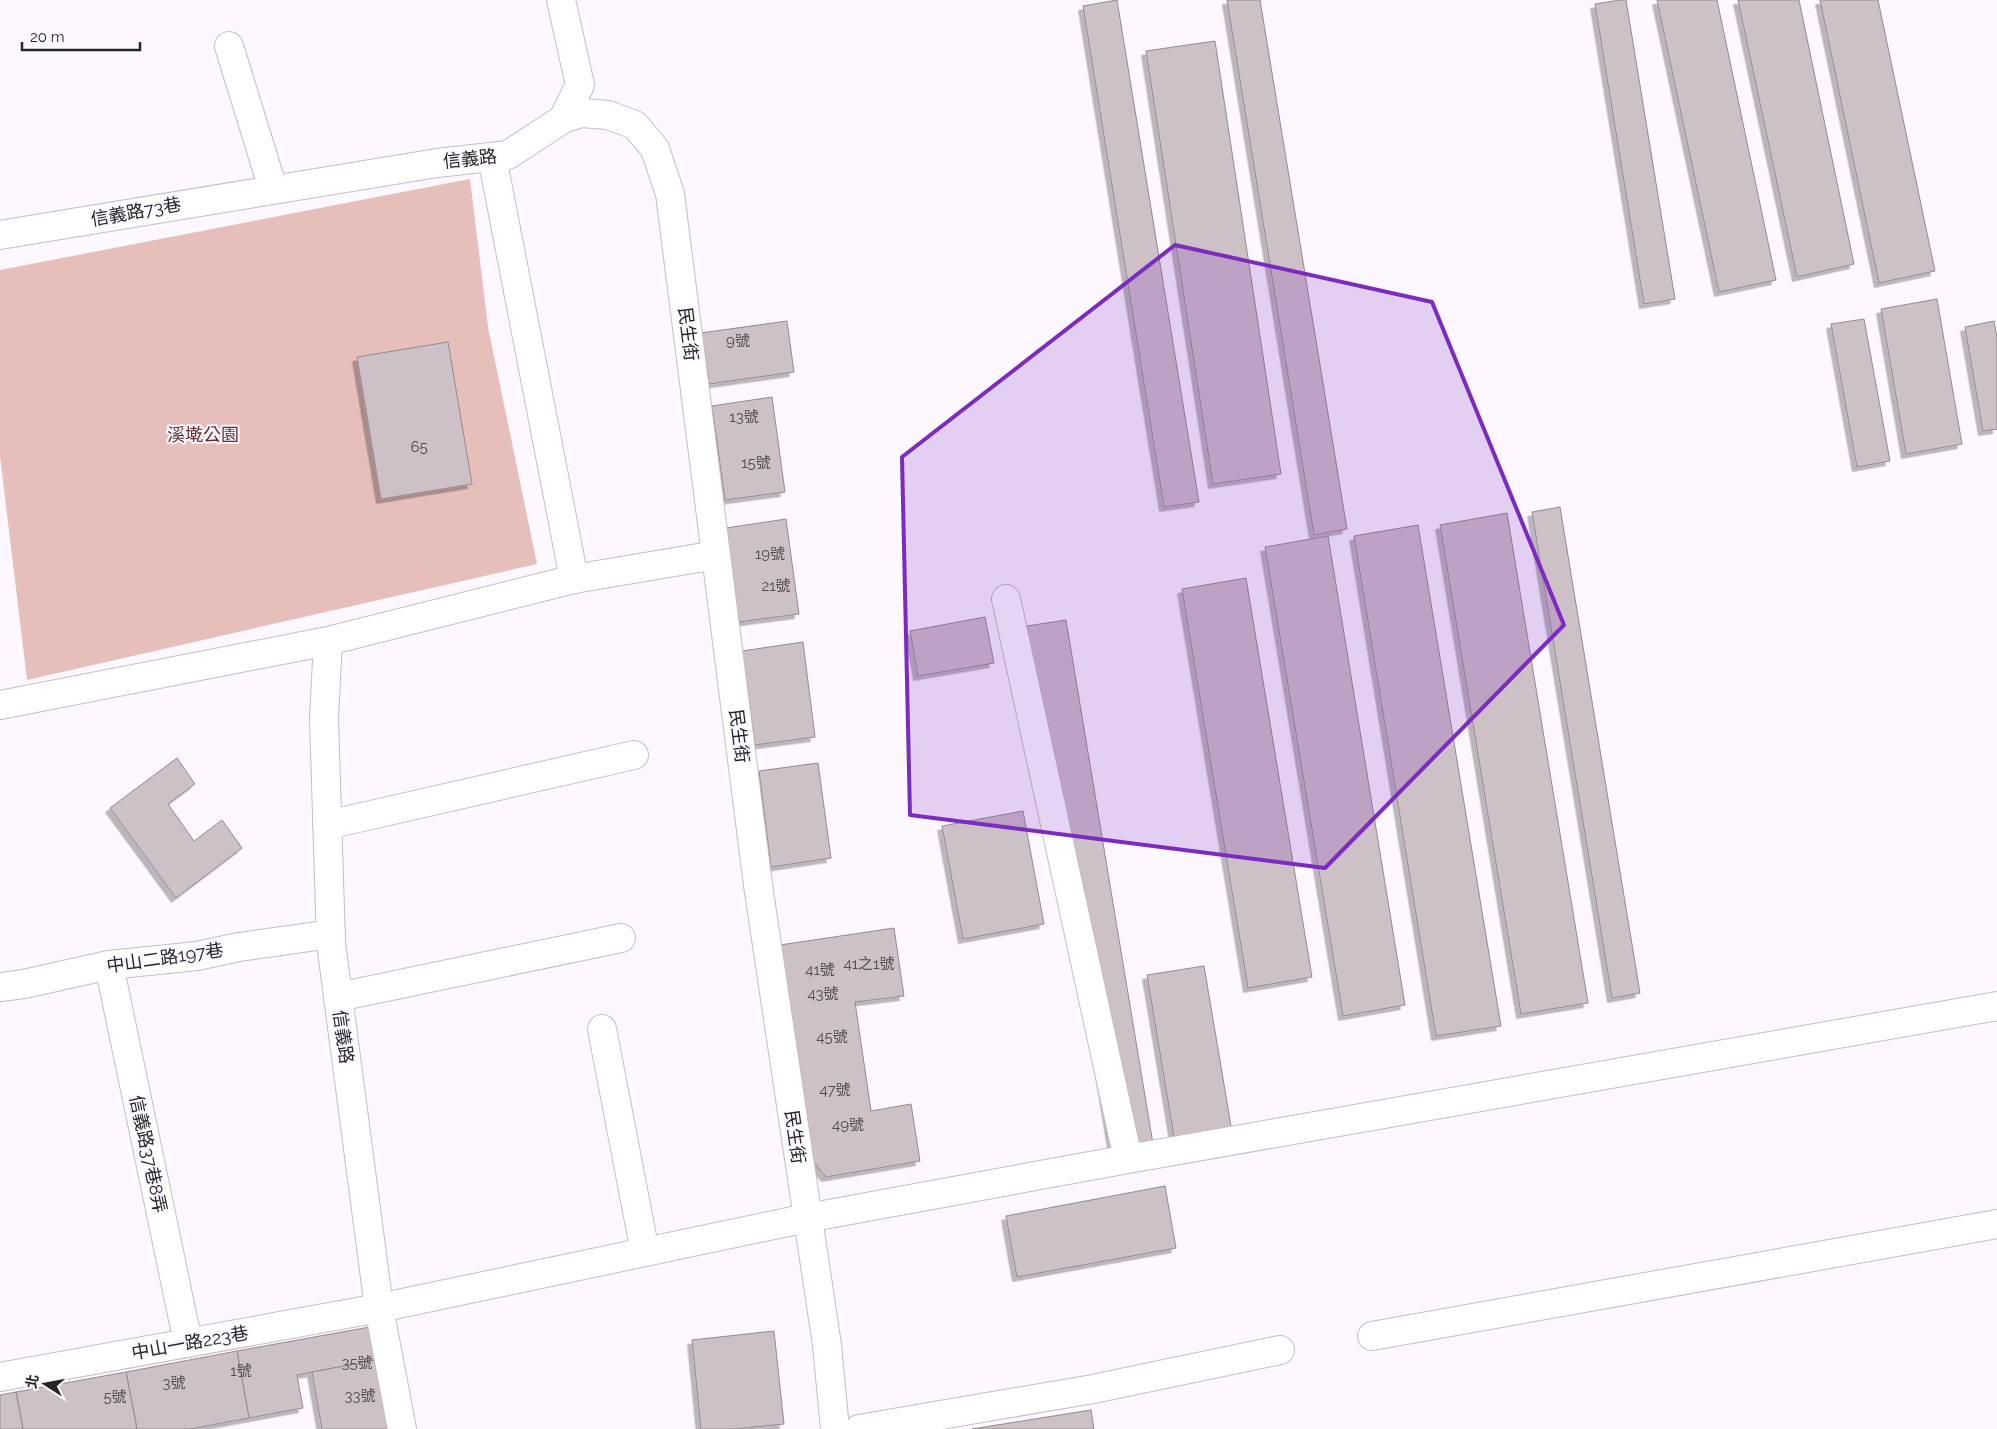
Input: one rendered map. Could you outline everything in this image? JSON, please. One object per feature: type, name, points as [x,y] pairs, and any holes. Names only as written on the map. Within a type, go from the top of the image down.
[{"type":"street","points":[[561,0],[580,85],[563,119]]},
{"type":"street","points":[[229,46],[272,190]]},
{"type":"street","name":"民生街","points":[[563,119],[581,113],[608,115],[635,125],[655,149],[670,194],[758,885],[807,1218],[828,1345],[835,1429]]},
{"type":"street","name":"信義路","points":[[272,190],[437,163],[508,155],[563,119]]},
{"type":"street","points":[[492,157],[574,579]]},
{"type":"street","name":"信義路73巷","points":[[0,235],[272,190]]},
{"type":"street","points":[[0,705],[328,641],[574,579],[716,555]]},
{"type":"street","points":[[1006,599],[1128,1159]]},
{"type":"street","name":"信義路","points":[[328,641],[324,718],[330,934],[379,1308],[402,1429]]},
{"type":"street","points":[[327,825],[634,755]]},
{"type":"street","name":"中山二路197巷","points":[[0,986],[24,984],[109,965],[197,956],[330,934]]},
{"type":"street","points":[[338,998],[621,938]]},
{"type":"street","name":"信義路37巷8弄","points":[[109,965],[188,1343]]},
{"type":"street","name":"中山一路223巷","points":[[0,1377],[379,1308],[807,1218],[1128,1159],[1997,1006]]},
{"type":"street","points":[[602,1029],[645,1252]]},
{"type":"street","points":[[1372,1336],[1997,1224]]},
{"type":"street","points":[[859,1429],[1093,1389],[1280,1350]]},
{"type":"highlighted area","points":[[1175,245],[1432,302],[1564,625],[1325,868],[910,815],[902,457]]},
{"type":"green space","name":"溪墘公園","points":[[470,179],[488,327],[537,564],[27,680],[0,456],[0,270]]},
{"type":"building","points":[[1117,0],[1199,502],[1164,507],[1083,6]]},
{"type":"building","points":[[1227,0],[1260,0],[1347,529],[1314,535]]},
{"type":"building","points":[[1626,0],[1675,299],[1644,304],[1595,4]]},
{"type":"building","points":[[1657,0],[1717,0],[1776,280],[1719,292]]},
{"type":"building","points":[[1738,0],[1799,0],[1854,264],[1797,277]]},
{"type":"building","points":[[1820,0],[1878,0],[1935,271],[1879,283]]},
{"type":"building","points":[[1215,41],[1281,474],[1213,484],[1146,51]]},
{"type":"building","points":[[1937,299],[1962,444],[1906,454],[1881,309]]},
{"type":"building","points":[[1864,319],[1890,461],[1857,467],[1831,324]]},
{"type":"building","points":[[787,321],[794,372],[709,384],[701,333]]},
{"type":"building","points":[[1994,321],[1997,338],[1997,429],[1983,431],[1965,327]]},
{"type":"building","points":[[448,342],[472,484],[381,499],[357,357]]},
{"type":"building","points":[[772,397],[785,492],[725,500],[712,406]]},
{"type":"building","points":[[1560,507],[1640,993],[1612,998],[1532,512]]},
{"type":"building","points":[[1507,513],[1588,1003],[1521,1014],[1440,525]]},
{"type":"building","points":[[786,519],[799,614],[739,622],[726,528]]},
{"type":"building","points":[[1418,525],[1501,1026],[1436,1036],[1354,536]]},
{"type":"building","points":[[1328,536],[1405,1005],[1343,1016],[1265,547]]},
{"type":"building","points":[[1246,578],[1312,977],[1248,988],[1182,589]]},
{"type":"building","points":[[985,617],[994,663],[918,676],[910,631]]},
{"type":"building","points":[[1066,620],[1155,1156],[1115,1162],[1027,626]]},
{"type":"building","points":[[803,642],[815,737],[755,745],[742,651]]},
{"type":"building","points":[[177,758],[195,784],[168,804],[194,841],[222,820],[242,848],[176,898],[110,808]]},
{"type":"building","points":[[818,763],[831,858],[771,867],[759,771]]},
{"type":"building","points":[[1023,811],[1044,924],[963,939],[942,826]]},
{"type":"building","points":[[894,928],[904,996],[855,1002],[871,1111],[911,1104],[920,1161],[826,1177],[812,1160],[780,945]]},
{"type":"building","points":[[1204,966],[1232,1132],[1175,1143],[1147,975]]},
{"type":"building","points":[[1165,1186],[1176,1248],[1017,1277],[1006,1216]]},
{"type":"building","points":[[375,1326],[381,1359],[297,1375],[303,1408],[249,1418],[237,1351]]},
{"type":"building","points":[[774,1331],[784,1424],[734,1429],[701,1429],[692,1340]]},
{"type":"building","points":[[237,1351],[249,1418],[190,1429],[137,1429],[126,1372]]},
{"type":"building","points":[[381,1359],[394,1429],[322,1429],[312,1372]]},
{"type":"building","points":[[126,1372],[137,1429],[23,1429],[16,1392]]},
{"type":"building","points":[[16,1392],[23,1429],[0,1429],[0,1395]]},
{"type":"building","points":[[1091,1410],[1094,1429],[972,1429]]}]
